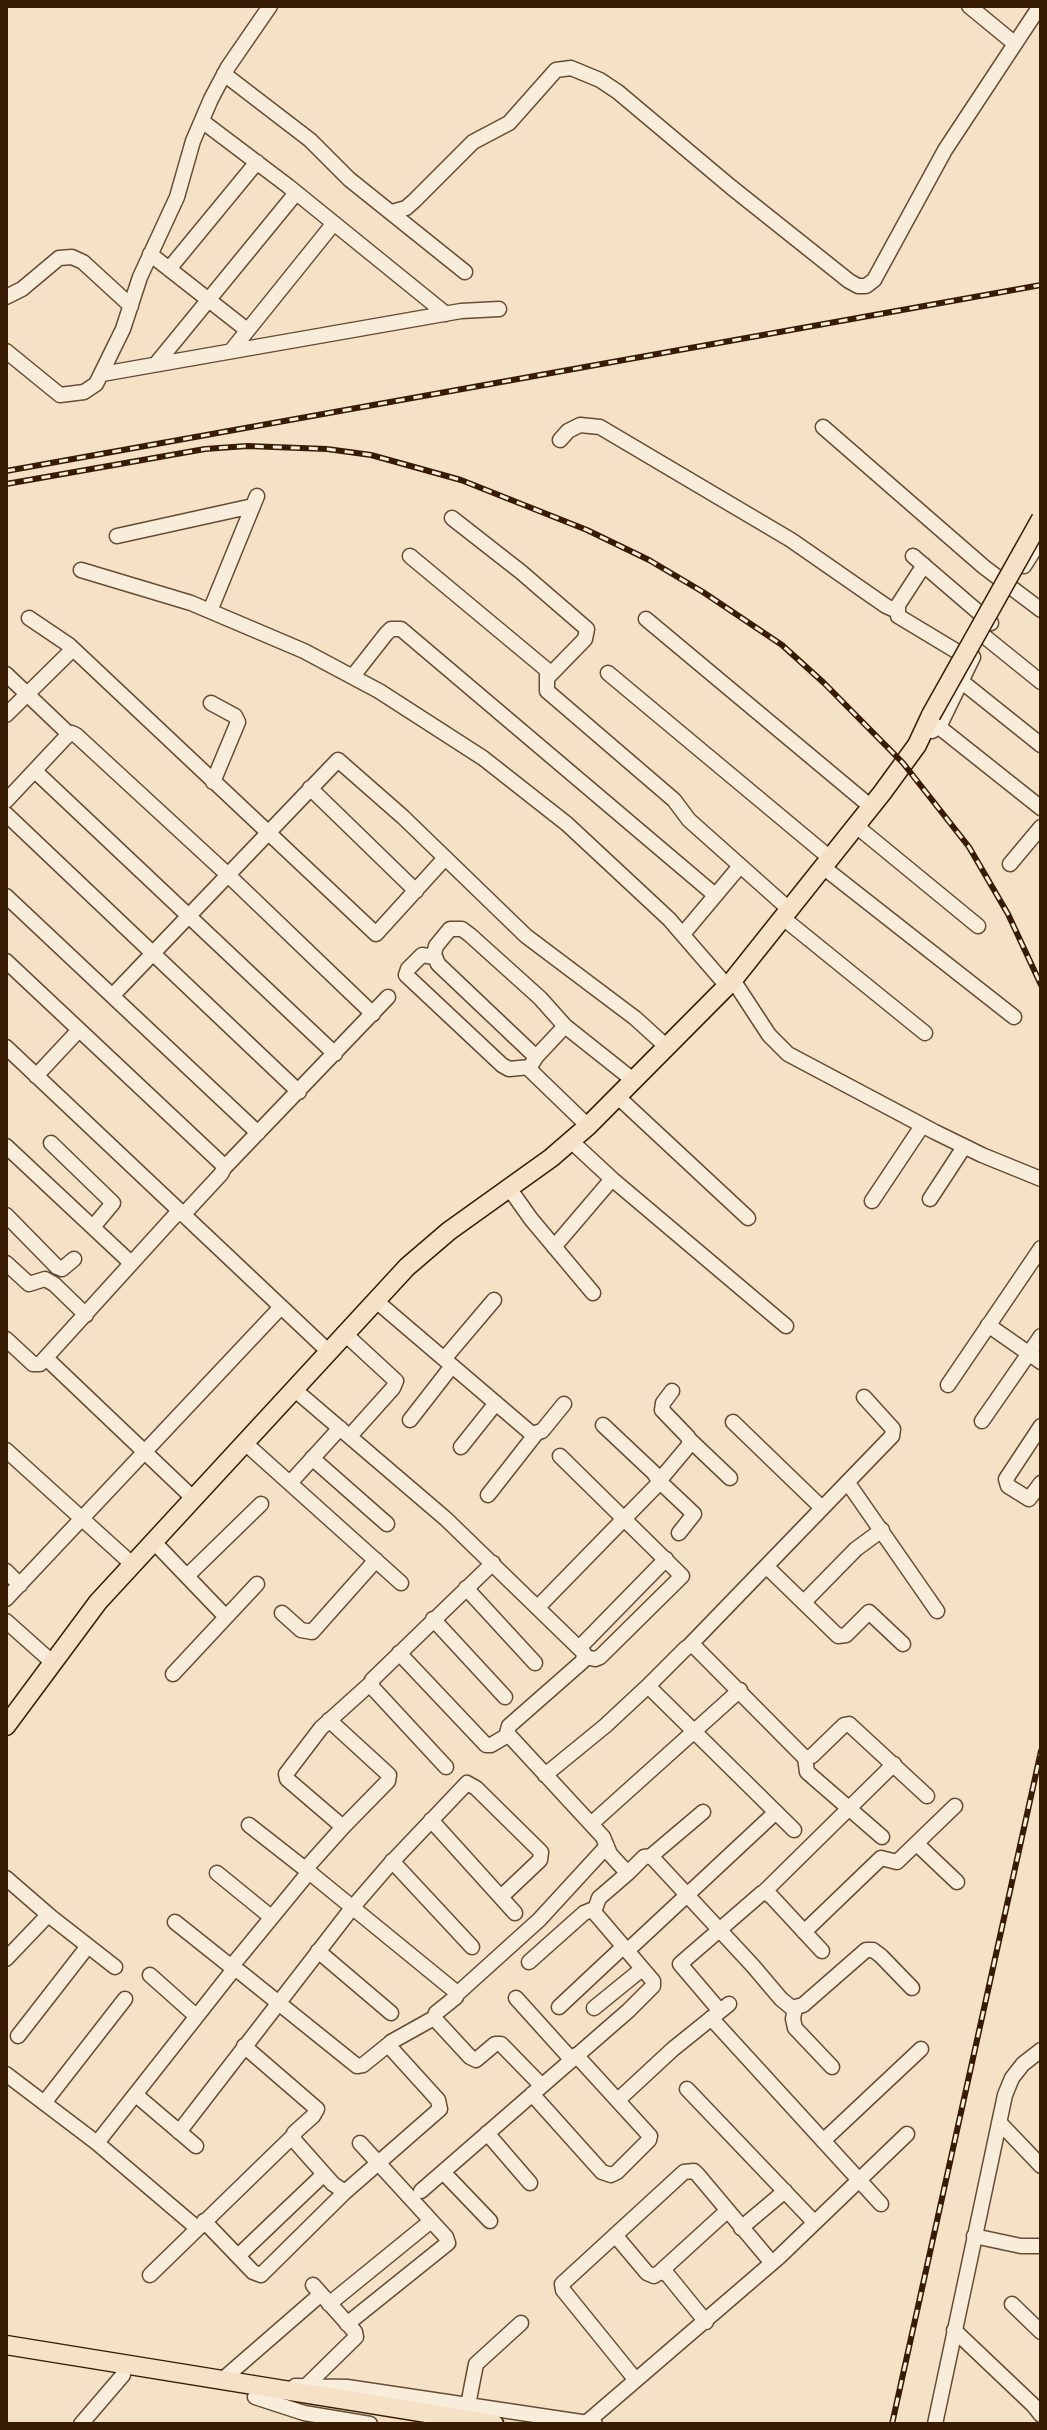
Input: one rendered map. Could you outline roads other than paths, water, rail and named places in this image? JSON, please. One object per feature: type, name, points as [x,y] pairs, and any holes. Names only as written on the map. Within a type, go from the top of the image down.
[{"type":"main road","points":[[6,1726],[52,1662],[132,1564],[407,1267],[449,1231],[571,1141],[730,983],[917,745],[1041,519]]},
{"type":"main road","points":[[6,2345],[123,2370]]},
{"type":"main road","points":[[6,2356],[494,2424]]},
{"type":"main road","points":[[196,2382],[222,2380],[257,2392]]},
{"type":"main road","points":[[334,2404],[419,2424]]},
{"type":"street","points":[[6,351],[60,395],[84,392],[96,384],[177,197],[202,121],[224,74],[270,6]]},
{"type":"street","points":[[969,6],[1014,43]]},
{"type":"street","points":[[392,212],[406,208],[473,142],[509,123],[556,70],[571,68],[600,80],[618,92],[849,281],[866,286],[874,280],[945,150],[1014,43],[1038,16]]},
{"type":"street","points":[[224,74],[310,140],[349,179],[465,272]]},
{"type":"street","points":[[202,121],[446,314]]},
{"type":"street","points":[[169,269],[257,162]]},
{"type":"street","points":[[156,364],[296,193]]},
{"type":"street","points":[[231,351],[334,223]]},
{"type":"street","points":[[150,254],[247,330]]},
{"type":"street","points":[[6,297],[22,289],[59,258],[72,257],[83,262],[131,306]]},
{"type":"street","points":[[102,374],[471,309],[499,309]]},
{"type":"street","points":[[560,440],[580,425],[600,427],[791,540],[897,611],[903,620],[972,660]]},
{"type":"street","points":[[823,427],[984,567],[1041,610]]},
{"type":"street","points":[[117,536],[255,501],[210,611]]},
{"type":"street","points":[[452,518],[587,629],[585,639],[549,676],[547,691],[674,800],[689,820],[740,866],[786,914],[925,1033]]},
{"type":"street","points":[[1039,545],[1011,587],[961,681],[931,724],[1041,808]]},
{"type":"street","points":[[410,556],[547,670],[549,676]]},
{"type":"street","points":[[897,611],[919,560],[1041,682]]},
{"type":"street","points":[[81,570],[155,591],[304,651],[353,676],[483,758],[534,797],[617,869],[730,983],[769,1035],[788,1054],[964,1147],[1041,1179]]},
{"type":"street","points":[[29,618],[73,649],[376,934],[445,858]]},
{"type":"street","points":[[646,619],[870,806]]},
{"type":"street","points":[[353,676],[391,629],[401,629],[715,895]]},
{"type":"street","points":[[6,715],[73,649]]},
{"type":"street","points":[[608,673],[826,863],[1014,1017]]},
{"type":"street","points":[[6,674],[227,874],[373,1014]]},
{"type":"street","points":[[961,681],[1041,745]]},
{"type":"street","points":[[211,703],[238,720],[213,782]]},
{"type":"street","points":[[6,801],[69,734]]},
{"type":"street","points":[[113,995],[335,762],[343,762],[526,936],[635,1018],[667,1047]]},
{"type":"street","points":[[35,771],[335,1054]]},
{"type":"street","points":[[310,788],[416,891]]},
{"type":"street","points":[[6,814],[299,1092]]},
{"type":"street","points":[[855,825],[978,926]]},
{"type":"street","points":[[1010,864],[1041,827]]},
{"type":"street","points":[[683,934],[740,866]]},
{"type":"street","points":[[6,896],[258,1133]]},
{"type":"street","points":[[588,1126],[533,1075],[533,1062],[438,964],[434,957],[436,946],[450,929],[462,929],[540,998],[565,1026],[633,1080]]},
{"type":"street","points":[[434,957],[422,955],[406,975],[502,1065],[515,1070],[533,1062],[565,1026]]},
{"type":"street","points":[[6,961],[224,1168]]},
{"type":"street","points":[[7,1343],[36,1365],[46,1358],[131,1263],[388,997]]},
{"type":"street","points":[[36,1076],[79,1030]]},
{"type":"street","points":[[6,1047],[328,1351]]},
{"type":"street","points":[[618,1097],[748,1218]]},
{"type":"street","points":[[872,1201],[922,1126]]},
{"type":"street","points":[[571,1141],[786,1326]]},
{"type":"street","points":[[51,1143],[113,1203],[93,1227]]},
{"type":"street","points":[[6,1146],[131,1263]]},
{"type":"street","points":[[930,1199],[964,1147]]},
{"type":"street","points":[[554,1247],[612,1179]]},
{"type":"street","points":[[509,1188],[593,1293]]},
{"type":"street","points":[[6,1215],[57,1267],[62,1269],[74,1259]]},
{"type":"street","points":[[948,1385],[1041,1248]]},
{"type":"street","points":[[6,1263],[29,1284],[48,1280],[86,1315]]},
{"type":"street","points":[[375,1300],[535,1435]]},
{"type":"street","points":[[410,1420],[494,1300]]},
{"type":"street","points":[[6,1599],[281,1307]]},
{"type":"street","points":[[988,1325],[1035,1358]]},
{"type":"street","points":[[290,1483],[312,1458],[393,1388],[396,1381],[344,1333]]},
{"type":"street","points":[[982,1421],[1035,1358],[1041,1336]]},
{"type":"street","points":[[46,1358],[193,1498]]},
{"type":"street","points":[[295,1390],[493,1563],[582,1652],[595,1659],[680,1581],[682,1574],[560,1456]]},
{"type":"street","points":[[672,1391],[662,1410],[730,1478]]},
{"type":"street","points":[[545,1775],[605,1726],[689,1646],[894,1434],[864,1397]]},
{"type":"street","points":[[461,1447],[496,1403]]},
{"type":"street","points":[[488,1495],[564,1404]]},
{"type":"street","points":[[733,1422],[822,1508]]},
{"type":"street","points":[[603,1425],[694,1514],[679,1533]]},
{"type":"street","points":[[1041,1426],[1006,1479],[1008,1486],[1029,1499],[1041,1483]]},
{"type":"street","points":[[538,1607],[625,1519],[683,1455],[690,1440]]},
{"type":"street","points":[[245,1443],[401,1583]]},
{"type":"street","points":[[6,1450],[132,1564]]},
{"type":"street","points":[[312,1458],[387,1524]]},
{"type":"street","points":[[848,1483],[937,1611]]},
{"type":"street","points":[[187,1576],[261,1504]]},
{"type":"street","points":[[804,1602],[856,1549],[882,1530]]},
{"type":"street","points":[[153,1541],[225,1616]]},
{"type":"street","points":[[628,1873],[610,1854],[603,1837],[508,1735],[509,1726],[568,1677],[582,1652],[666,1559]]},
{"type":"street","points":[[282,1613],[301,1630],[312,1632],[376,1560]]},
{"type":"street","points":[[343,1827],[286,1777],[294,1762],[329,1720],[493,1563]]},
{"type":"street","points":[[767,1567],[838,1636],[846,1635],[869,1612],[903,1644]]},
{"type":"street","points":[[6,1571],[20,1585]]},
{"type":"street","points":[[173,1674],[257,1584]]},
{"type":"street","points":[[466,1588],[535,1663]]},
{"type":"street","points":[[433,1619],[505,1697]]},
{"type":"street","points":[[6,1621],[52,1662]]},
{"type":"street","points":[[689,1646],[698,1648],[805,1758],[807,1772],[882,1837]]},
{"type":"street","points":[[399,1653],[486,1745],[508,1735]]},
{"type":"street","points":[[371,1683],[446,1767]]},
{"type":"street","points":[[648,1686],[794,1830]]},
{"type":"street","points":[[591,1824],[740,1690]]},
{"type":"street","points":[[97,2143],[309,1872],[309,1865],[389,1778],[387,1772],[329,1720]]},
{"type":"street","points":[[805,1758],[812,1756],[844,1725],[849,1724],[927,1796]]},
{"type":"street","points":[[881,2204],[823,2141],[680,1964],[764,1892],[894,1764]]},
{"type":"street","points":[[179,2132],[352,1908],[464,1785],[470,1784],[541,1852],[540,1860],[501,1897]]},
{"type":"street","points":[[804,1932],[881,1858],[895,1864],[955,1806]]},
{"type":"street","points":[[421,2191],[653,1986],[653,1981],[595,1915],[594,1909],[599,1898],[644,1857],[651,1856],[703,1812]]},
{"type":"street","points":[[559,2007],[689,1896],[776,1812]]},
{"type":"street","points":[[431,1820],[515,1913]]},
{"type":"street","points":[[249,1825],[457,1994]]},
{"type":"street","points":[[917,1844],[957,1882]]},
{"type":"street","points":[[175,1922],[357,2066],[363,2065],[389,2044],[434,2018],[539,1920],[607,1846]]},
{"type":"street","points":[[651,1856],[787,2005],[795,2008],[803,2005],[866,1950],[873,1950],[881,1956],[912,1988]]},
{"type":"street","points":[[392,1861],[472,1947]]},
{"type":"street","points":[[217,1873],[271,1917]]},
{"type":"street","points":[[6,1878],[115,1967]]},
{"type":"street","points":[[764,1892],[822,1951]]},
{"type":"street","points":[[529,1962],[584,1913],[594,1909]]},
{"type":"street","points":[[6,1959],[48,1915]]},
{"type":"street","points":[[18,2036],[88,1946]]},
{"type":"street","points":[[318,1951],[391,2013]]},
{"type":"street","points":[[594,2008],[642,1969]]},
{"type":"street","points":[[150,1975],[196,2016]]},
{"type":"street","points":[[434,2018],[473,2059],[495,2044],[501,2044],[602,2172],[611,2175],[650,2137],[618,2100],[516,1998]]},
{"type":"street","points":[[44,2103],[125,1999]]},
{"type":"street","points":[[795,2008],[795,2028],[832,2067]]},
{"type":"street","points":[[618,2100],[720,2011]]},
{"type":"street","points":[[6,2074],[200,2224],[257,2275],[264,2274],[345,2192],[436,2114],[441,2105],[389,2044]]},
{"type":"street","points":[[150,2275],[316,2114],[317,2109],[244,2046]]},
{"type":"street","points":[[823,2141],[921,2049]]},
{"type":"street","points":[[935,2424],[999,2122],[1012,2078],[1023,2064],[1041,2050]]},
{"type":"street","points":[[687,2089],[814,2222]]},
{"type":"street","points":[[136,2095],[196,2146]]},
{"type":"street","points":[[999,2122],[1039,2159]]},
{"type":"street","points":[[487,2133],[530,2183]]},
{"type":"street","points":[[257,2392],[306,2386],[347,2387],[562,2422],[591,2423],[635,2379],[772,2263],[907,2134]]},
{"type":"street","points":[[293,2136],[324,2174],[341,2192],[345,2192]]},
{"type":"street","points":[[347,2324],[446,2246],[446,2237],[360,2143]]},
{"type":"street","points":[[443,2172],[490,2221]]},
{"type":"street","points":[[635,2379],[562,2287],[564,2280],[684,2172],[698,2175],[772,2263]]},
{"type":"street","points":[[238,2256],[324,2174]]},
{"type":"street","points":[[741,2228],[785,2191]]},
{"type":"street","points":[[615,2235],[647,2273],[654,2276],[727,2211]]},
{"type":"street","points":[[222,2380],[321,2294],[431,2221]]},
{"type":"street","points":[[974,2236],[1021,2246],[1041,2246]]},
{"type":"street","points":[[660,2272],[667,2274],[706,2322]]},
{"type":"street","points":[[306,2386],[354,2341],[355,2332],[321,2294]]},
{"type":"street","points":[[1012,2304],[1041,2332]]},
{"type":"street","points":[[468,2405],[476,2364],[521,2323]]},
{"type":"street","points":[[954,2330],[1039,2408],[1035,2424]]},
{"type":"street","points":[[81,2424],[123,2370]]},
{"type":"street","points":[[257,2392],[304,2413],[370,2424]]},
{"type":"railway","points":[[6,471],[1041,285]]},
{"type":"railway","points":[[6,484],[205,449],[247,446],[327,449],[371,455],[461,480],[587,530],[649,560],[782,645],[903,763],[969,847],[1008,914],[1041,985]]},
{"type":"railway","points":[[892,2424],[1041,1751]]}]
